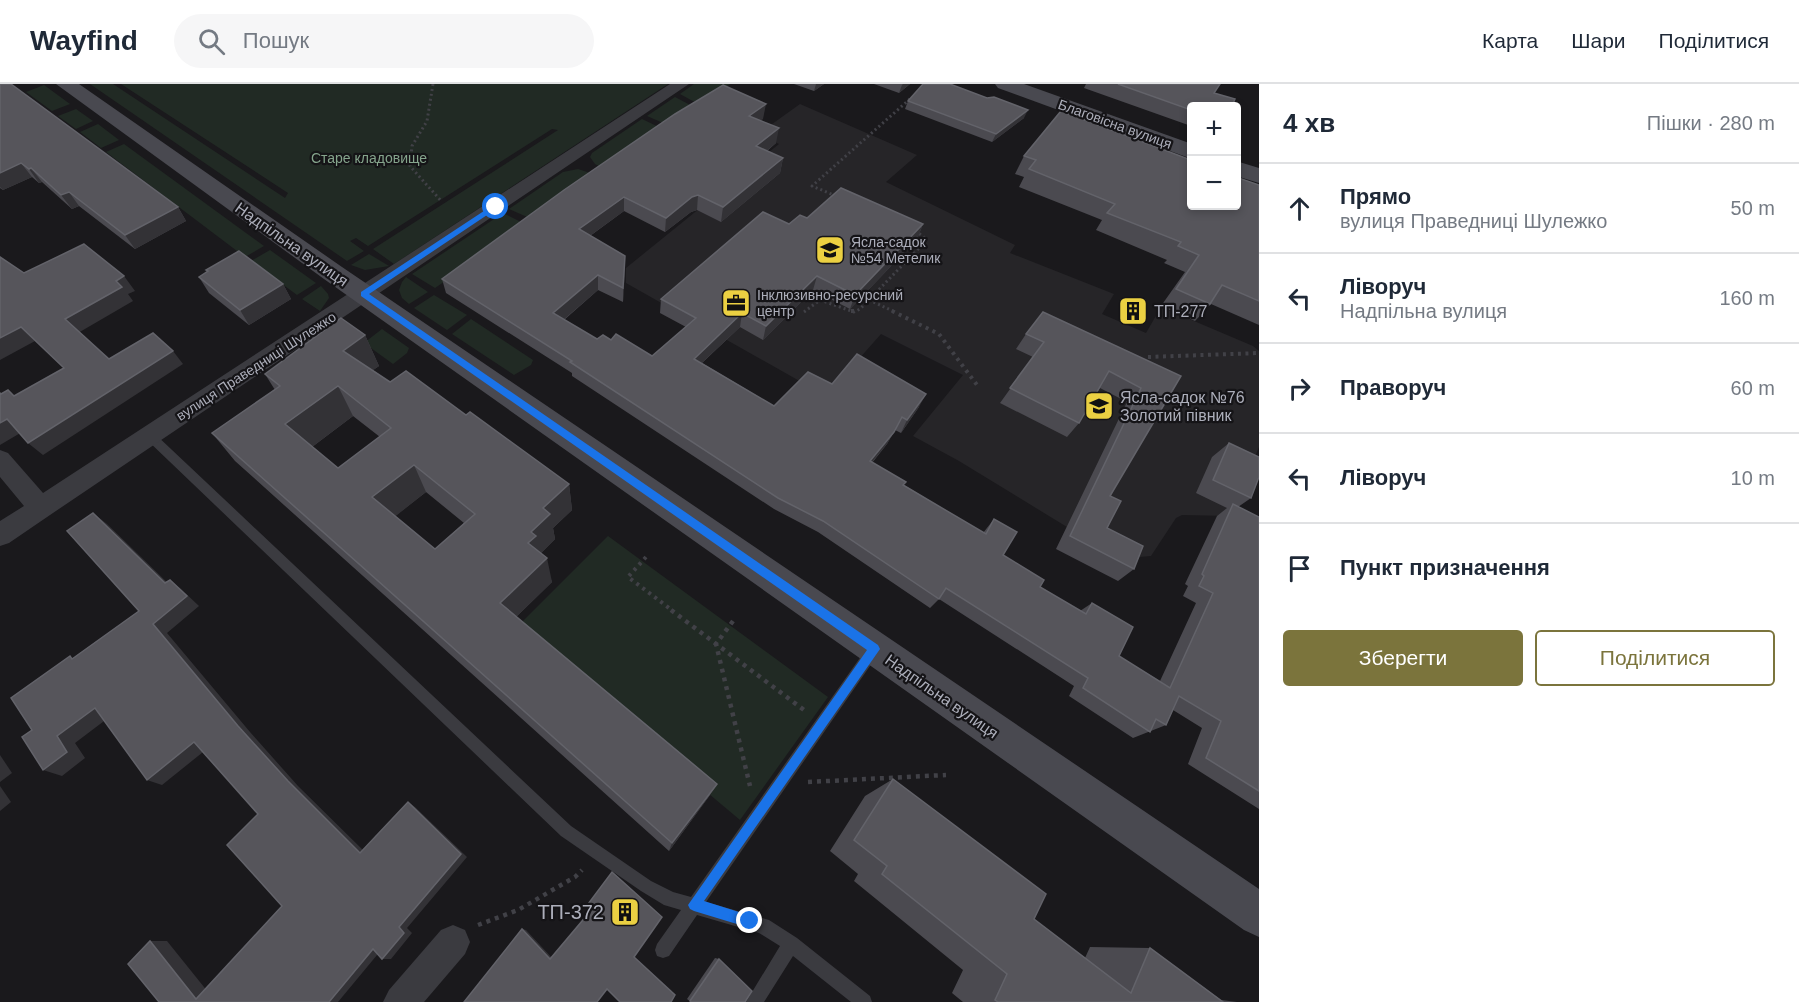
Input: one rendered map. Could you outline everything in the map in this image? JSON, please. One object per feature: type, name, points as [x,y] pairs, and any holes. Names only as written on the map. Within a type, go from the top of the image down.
[{"type":"main road","name":"Надпільна вулиця","points":[[66,84],[364,294],[1259,915]]},
{"type":"main road","name":"Благовісна вулиця","points":[[1005,84],[1187,151]]},
{"type":"main road","points":[[1241,170],[1259,176]]},
{"type":"street","name":"вулиця Праведниці Шулежко","points":[[0,535],[681,84]]},
{"type":"street","points":[[0,460],[41,508]]},
{"type":"street","points":[[401,1002],[453,942]]},
{"type":"lane","points":[[150,436],[566,831],[657,893],[670,899],[763,926],[790,944],[864,1002]]},
{"type":"lane","points":[[663,950],[874,649]]},
{"type":"lane","points":[[754,1002],[790,944]]},
{"type":"path","points":[[433,84],[427,121],[412,146],[410,166],[442,202]]},
{"type":"path","points":[[844,200],[812,186],[918,92]]},
{"type":"path","points":[[804,312],[820,300],[854,312],[860,309],[924,243],[925,238],[909,229]]},
{"type":"path","points":[[883,272],[892,276]]},
{"type":"path","points":[[869,300],[939,334],[977,385]]},
{"type":"path","points":[[1148,357],[1259,353]]},
{"type":"path","points":[[646,557],[628,577],[821,723]]},
{"type":"path","points":[[733,621],[716,644],[757,816]]},
{"type":"path","points":[[780,783],[946,775]]},
{"type":"path","points":[[453,942],[464,932],[518,910],[575,877],[595,852]]},
{"type":"shaded area","points":[[800,104],[917,155],[886,182],[1015,245],[1010,253],[1114,294],[1102,314],[1146,333],[1161,307],[1253,346],[1259,351],[1259,447],[1230,516],[1182,515],[1176,518],[1151,556],[1127,558],[1067,527],[959,461],[913,436],[963,375],[881,334],[826,396],[626,283],[626,268],[779,144],[758,134]]},
{"type":"green space","name":"Старе кладовище","points":[[90,84],[113,84],[285,198],[288,193],[121,84],[668,84],[394,264],[373,249],[558,130],[552,129],[368,246],[356,238],[350,241],[364,251],[347,261]]},
{"type":"green space","points":[[694,84],[730,84],[700,105],[680,94]]},
{"type":"green space","points":[[44,85],[70,104],[52,111],[26,92]]},
{"type":"green space","points":[[675,97],[696,108],[670,126],[647,116]]},
{"type":"green space","points":[[76,109],[93,121],[76,129],[58,116]]},
{"type":"green space","points":[[642,119],[665,130],[606,170],[595,164],[590,157],[592,153]]},
{"type":"green space","points":[[98,124],[119,140],[101,148],[80,132]]},
{"type":"green space","points":[[124,144],[264,246],[245,257],[106,152]]},
{"type":"green space","points":[[578,169],[599,176],[534,220],[509,209],[563,172]]},
{"type":"green space","points":[[503,213],[527,225],[435,288],[412,274]]},
{"type":"green space","points":[[270,250],[316,283],[297,295],[251,261]]},
{"type":"green space","points":[[369,254],[389,266],[365,270],[351,265]]},
{"type":"green space","points":[[406,277],[428,292],[409,304],[402,298],[399,290]]},
{"type":"green space","points":[[321,286],[329,298],[320,311],[302,299]]},
{"type":"green space","points":[[434,295],[467,315],[447,330],[414,308]]},
{"type":"green space","points":[[471,319],[533,360],[531,365],[514,375],[452,334]]},
{"type":"green space","points":[[382,329],[409,348],[407,353],[393,364],[364,343]]},
{"type":"green space","points":[[608,536],[828,697],[740,820],[514,630]]},
{"type":"building","points":[[0,84],[11,84],[178,207],[125,235],[69,192],[61,195],[31,168],[21,163],[0,173]]},
{"type":"building","points":[[923,84],[950,84],[1028,110],[996,134],[908,101]]},
{"type":"building","points":[[1118,84],[1220,84],[1214,93],[1235,99],[1234,102],[1187,102],[1187,109]]},
{"type":"building","points":[[723,85],[766,104],[749,116],[779,128],[756,146],[783,158],[723,207],[698,195],[692,197],[666,218],[624,197],[579,229],[625,256],[623,288],[598,275],[553,313],[597,339],[603,335],[611,340],[616,334],[652,356],[696,318],[661,299],[763,212],[789,224],[800,215],[807,218],[841,188],[923,224],[855,295],[817,276],[766,326],[742,313],[694,359],[774,406],[808,372],[832,384],[857,354],[926,394],[907,420],[902,417],[894,432],[870,461],[906,482],[903,485],[986,534],[994,519],[1017,532],[1003,555],[1044,580],[1040,587],[1086,614],[1092,603],[1133,627],[1119,656],[1170,688],[1213,593],[1199,586],[1204,576],[1202,574],[1233,504],[1259,517],[1259,791],[1206,758],[1221,721],[1179,696],[1166,725],[1156,719],[1150,732],[1083,688],[1088,678],[946,588],[939,599],[823,521],[778,498],[570,362],[572,361],[442,279],[564,190],[675,114]]},
{"type":"building","points":[[1061,111],[1187,158],[1187,210],[1241,210],[1241,179],[1259,185],[1259,301],[1222,285],[1210,304],[1176,289],[1199,255],[1178,246],[1181,242],[1107,213],[1115,204],[1029,169],[1036,160],[1024,156]]},
{"type":"building","points":[[84,244],[124,276],[116,281],[122,287],[65,319],[109,359],[153,333],[173,351],[28,443],[7,419],[0,423],[0,393],[8,390],[14,396],[64,368],[21,327],[0,338],[0,257],[24,273]]},
{"type":"building","points":[[239,251],[283,284],[240,310],[199,277],[208,271],[206,270]]},
{"type":"building","points":[[1043,312],[1181,376],[1110,496],[1121,501],[1107,528],[1143,546],[1134,569],[1070,536],[1141,388],[1109,371],[1079,423],[1010,388],[1044,342],[1026,334]]},
{"type":"building","points":[[341,318],[365,335],[343,351],[390,382],[406,371],[466,415],[470,412],[569,484],[543,508],[550,514],[531,532],[536,536],[528,543],[547,558],[500,603],[717,784],[672,843],[212,433],[280,386],[265,374]],"holes":[[[338,386],[391,428],[338,468],[285,424]],[[414,465],[475,514],[435,549],[372,497]]]},
{"type":"building","points":[[1229,443],[1259,457],[1259,477],[1251,498],[1213,480]]},
{"type":"building","points":[[93,513],[165,583],[170,580],[187,596],[153,624],[238,726],[288,781],[360,853],[408,802],[461,854],[399,927],[404,933],[382,959],[373,949],[329,1002],[159,1002],[128,964],[150,941],[196,999],[282,906],[227,845],[258,814],[194,742],[147,780],[95,708],[57,736],[67,752],[43,770],[22,737],[32,730],[11,698],[70,656],[72,659],[139,611],[67,531]]},
{"type":"building","points":[[893,779],[1046,894],[1034,919],[1131,993],[1150,948],[1223,1002],[998,1002],[995,1000],[1007,974],[882,874],[887,866],[854,840]]},
{"type":"building","points":[[612,872],[662,917],[634,957],[675,995],[671,1002],[620,1002],[607,989],[597,1002],[464,1002],[522,929],[550,959],[593,908],[588,904]]},
{"type":"building","points":[[719,959],[752,991],[745,1002],[691,1002],[690,1001]]},
{"type":"place","name":"Ясла-садок №54 Метелик","points":[[830,250]]},
{"type":"place","name":"Інклюзивно-ресурсний центр","points":[[736,303]]},
{"type":"place","name":"ТП-277","points":[[1133,311]]},
{"type":"place","name":"Ясла-садок №76 Золотий півник","points":[[1099,406]]},
{"type":"place","name":"ТП-372","points":[[625,912]]},
{"type":"route","points":[[496,207],[364,294],[874,649],[694,905],[750,921]]}]
